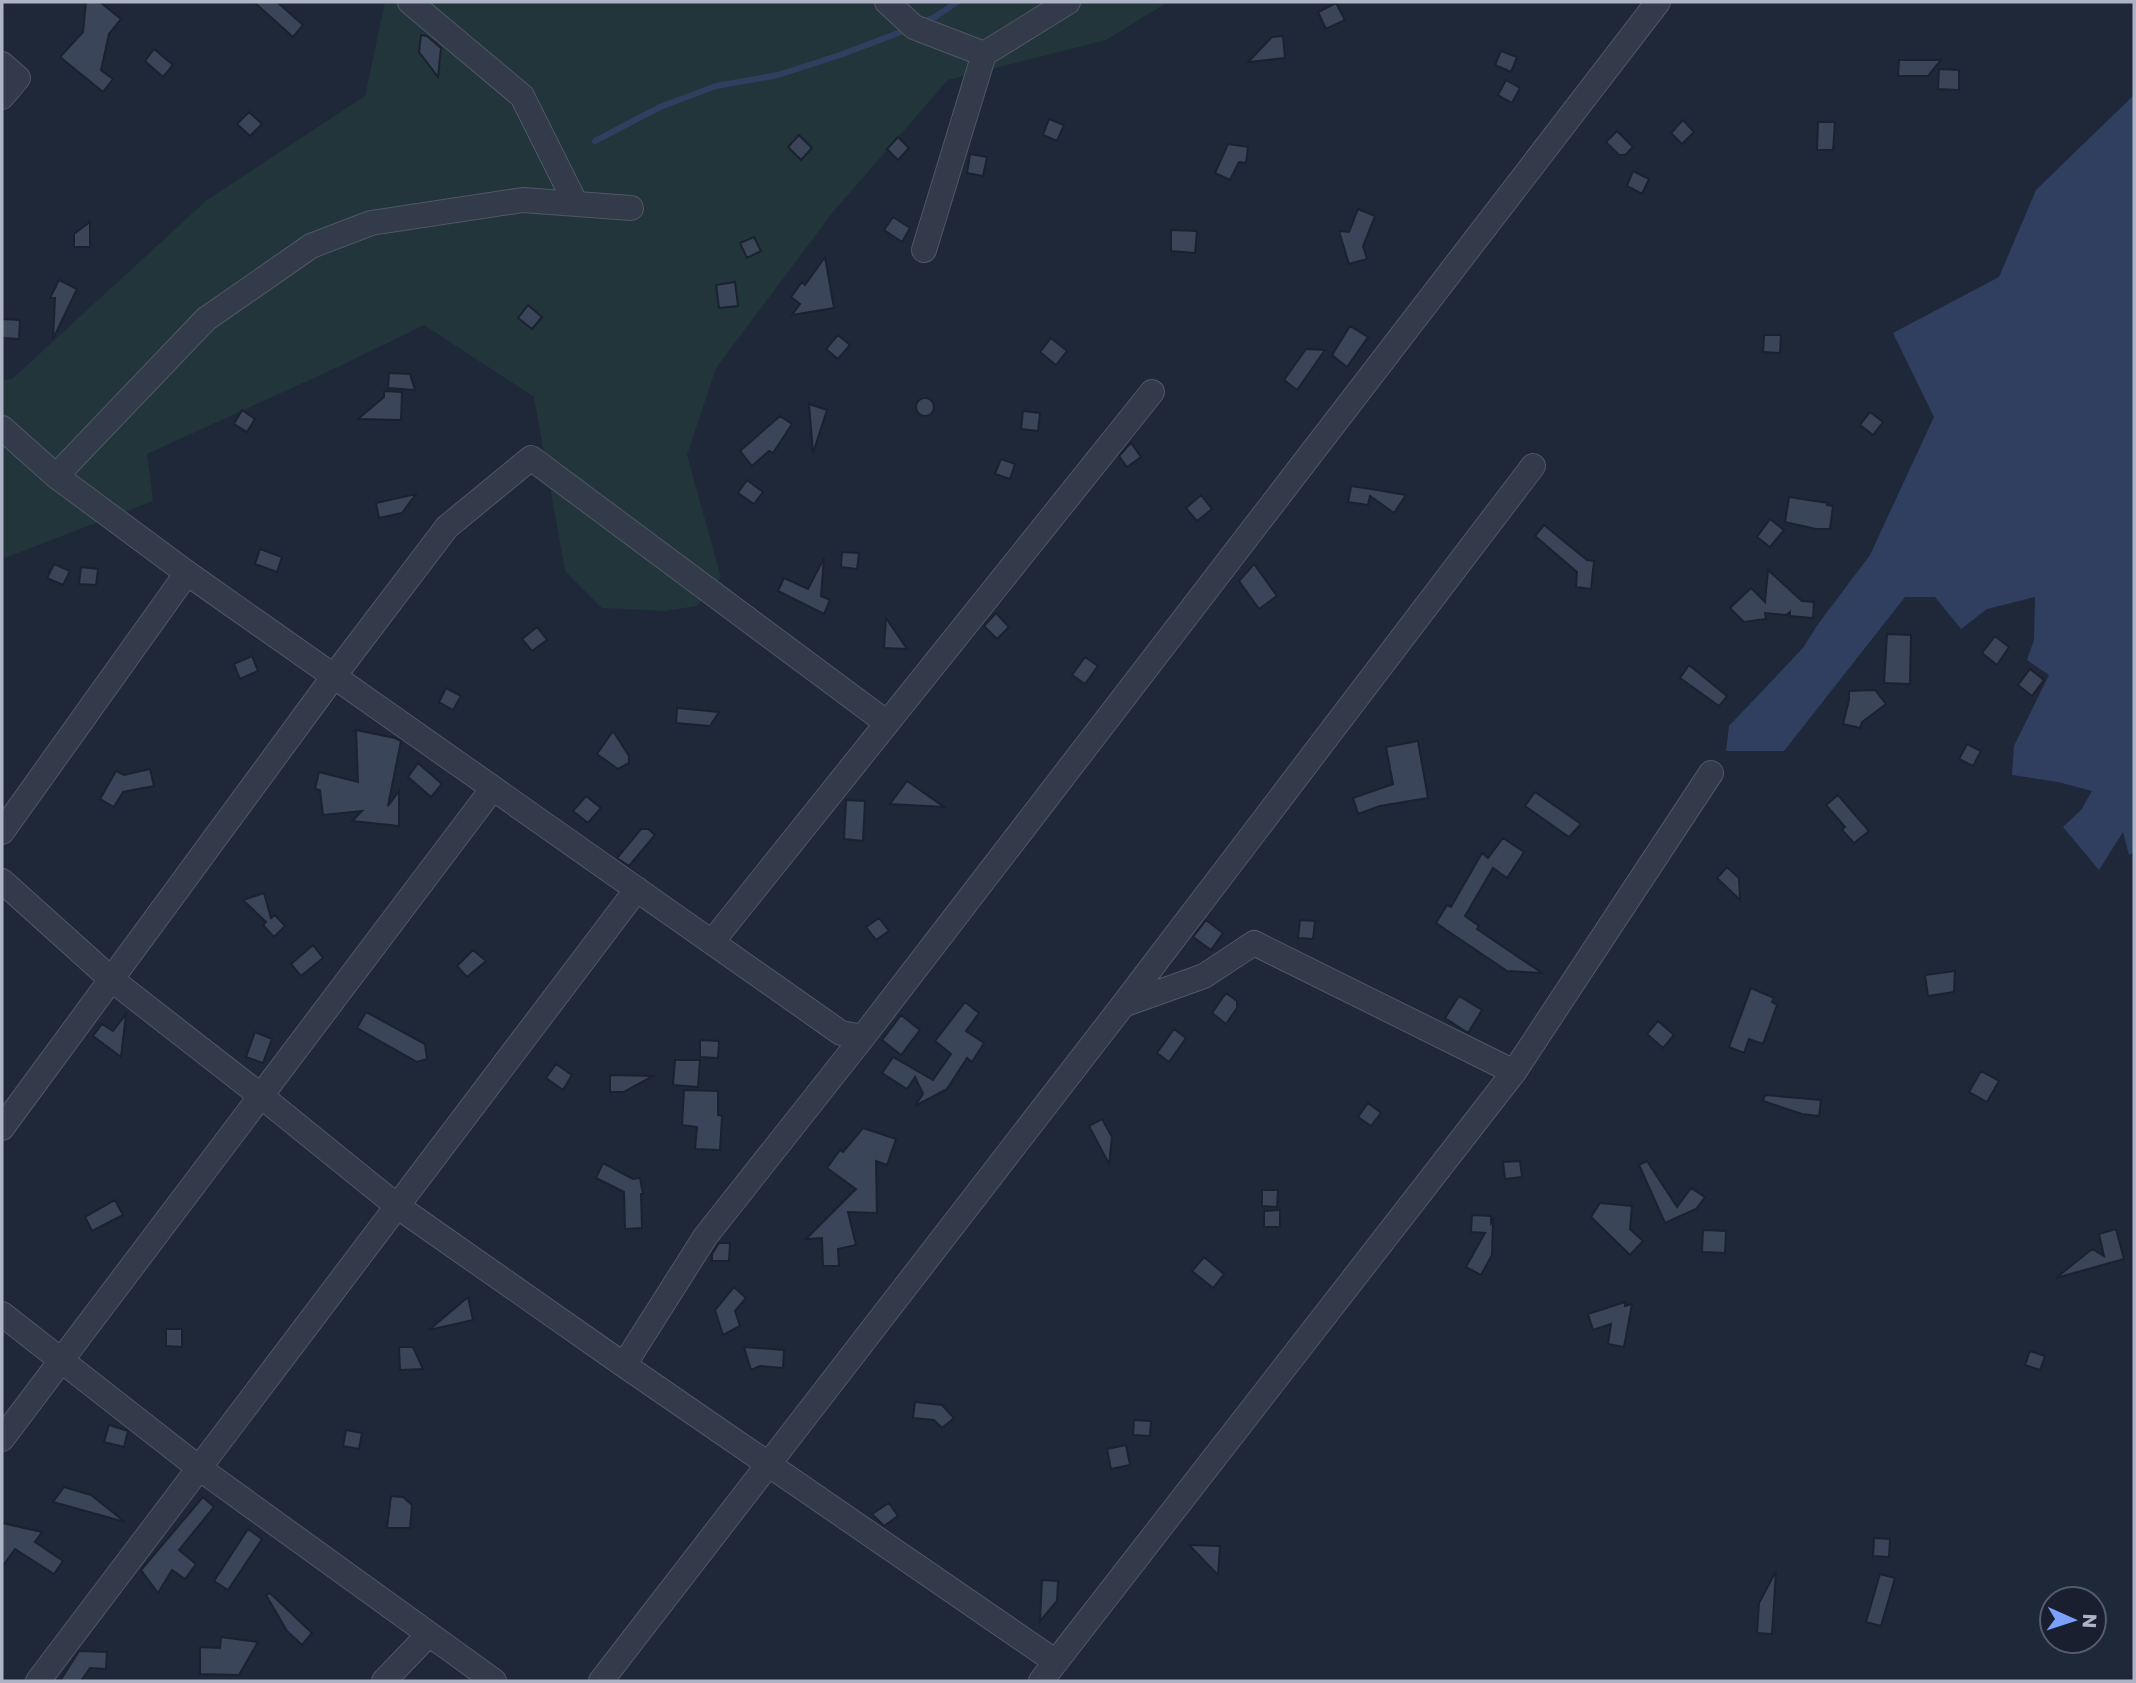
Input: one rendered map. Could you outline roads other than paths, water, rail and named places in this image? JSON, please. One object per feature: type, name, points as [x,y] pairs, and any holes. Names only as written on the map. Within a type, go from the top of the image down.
[{"type":"street","points":[[410,2],[522,96],[575,202]]},
{"type":"street","points":[[887,2],[914,27],[985,54]]},
{"type":"street","points":[[925,250],[985,54],[1068,2]]},
{"type":"street","points":[[624,1366],[705,1237],[863,1037],[1658,2]]},
{"type":"street","points":[[2,64],[18,78],[2,97]]},
{"type":"street","points":[[56,476],[206,319],[311,246],[371,223],[523,200],[631,208]]},
{"type":"street","points":[[712,942],[1152,392]]},
{"type":"street","points":[[2,428],[56,476],[187,573],[841,1032],[863,1037]]},
{"type":"street","points":[[2,1128],[334,676],[447,527],[531,458],[887,723]]},
{"type":"street","points":[[601,1681],[1123,1005],[1533,466]]},
{"type":"street","points":[[2,832],[187,573]]},
{"type":"street","points":[[2,881],[111,979],[397,1206],[769,1465],[1048,1672],[1514,1072],[1712,773]]},
{"type":"street","points":[[2,1439],[493,788]]},
{"type":"street","points":[[38,1681],[637,890]]},
{"type":"street","points":[[1123,1005],[1204,976],[1254,943],[1514,1072]]},
{"type":"street","points":[[2,1314],[200,1468],[494,1681]]},
{"type":"street","points":[[384,1681],[429,1634]]},
{"type":"water","points":[[2134,95],[2134,852],[2129,855],[2123,832],[2099,870],[2063,827],[2081,810],[2092,791],[2058,782],[2012,775],[2014,746],[2049,675],[2027,660],[2034,640],[2035,597],[1987,609],[1961,629],[1935,597],[1905,597],[1784,751],[1726,751],[1729,726],[1803,648],[1870,555],[1934,417],[1893,333],[1999,277],[2036,190]]},
{"type":"waterway","points":[[922,23],[957,2]]},
{"type":"waterway","points":[[595,141],[660,107],[716,86],[778,75],[909,29]]}]
